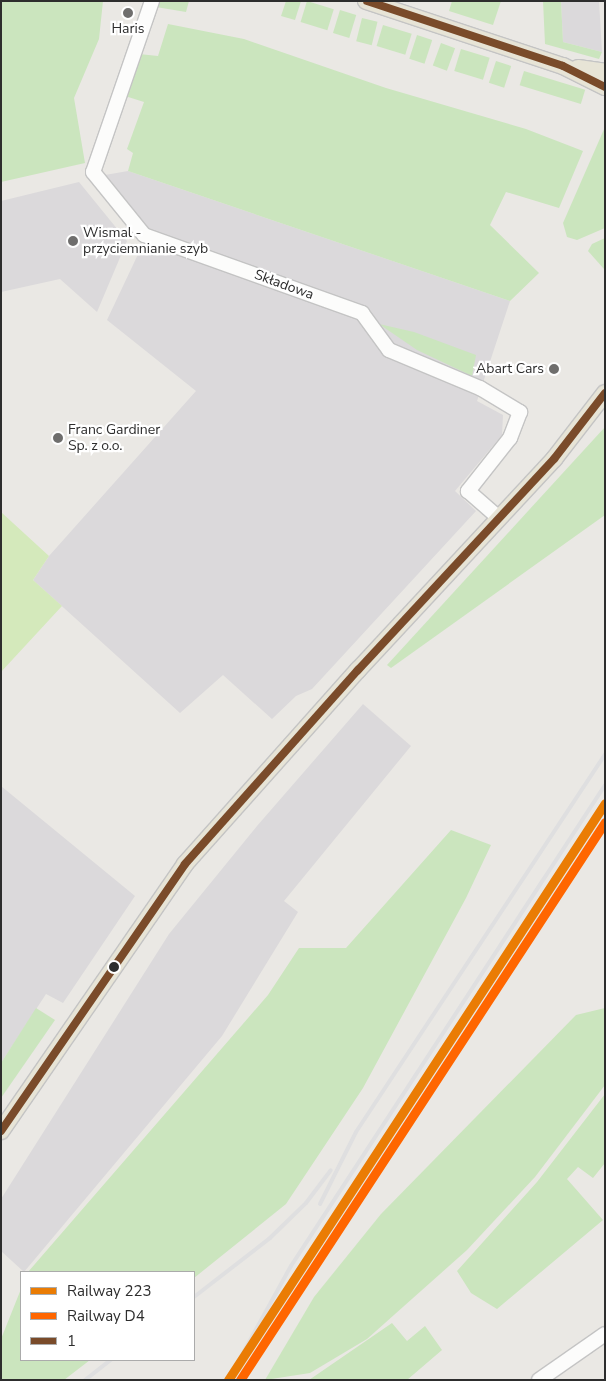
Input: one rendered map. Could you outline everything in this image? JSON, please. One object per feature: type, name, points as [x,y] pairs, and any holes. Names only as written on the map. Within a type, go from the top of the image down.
[{"type":"main road","points":[[366,1],[563,66],[605,87]]},
{"type":"main road","points":[[563,66],[605,72]]},
{"type":"main road","points":[[1,1131],[185,864],[238,801],[554,459],[605,393]]},
{"type":"street","name":"Składowa","points":[[152,1],[93,172],[144,235],[362,313],[389,350],[480,388],[520,412],[510,438],[468,491],[499,518]]},
{"type":"street","points":[[539,1380],[605,1334]]},
{"type":"shaded area","points":[[561,1],[599,1],[602,52],[563,42]]},
{"type":"shaded area","points":[[128,171],[510,301],[477,401],[503,415],[502,435],[455,491],[476,511],[312,689],[296,696],[272,719],[223,675],[180,713],[33,580],[49,556],[196,391],[107,320],[149,231],[105,175]]},
{"type":"shaded area","points":[[79,182],[127,241],[97,312],[60,279],[1,292],[1,201]]},
{"type":"shaded area","points":[[363,704],[411,746],[284,901],[298,912],[222,1036],[23,1271],[1,1251],[1,1199],[169,934],[257,826]]},
{"type":"shaded area","points":[[1,786],[135,896],[63,1003],[46,994],[1,1063]]},
{"type":"green space","points":[[1,1],[103,1],[99,39],[74,98],[85,163],[1,182]]},
{"type":"green space","points":[[158,1],[189,1],[186,12],[156,7]]},
{"type":"green space","points":[[286,1],[301,1],[295,20],[281,16]]},
{"type":"green space","points":[[307,1],[334,9],[327,30],[301,22]]},
{"type":"green space","points":[[452,1],[501,1],[493,25],[449,11]]},
{"type":"green space","points":[[543,1],[561,1],[563,42],[602,52],[599,59],[545,44]]},
{"type":"green space","points":[[340,10],[356,15],[349,38],[333,33]]},
{"type":"green space","points":[[362,18],[378,22],[372,45],[356,41]]},
{"type":"green space","points":[[168,24],[244,39],[386,88],[526,129],[583,151],[559,208],[506,192],[490,225],[539,273],[510,301],[128,171],[133,153],[127,149],[144,102],[125,96],[139,54],[158,56]]},
{"type":"green space","points":[[383,25],[412,34],[405,55],[377,46]]},
{"type":"green space","points":[[417,35],[432,40],[424,64],[409,59]]},
{"type":"green space","points":[[441,43],[455,48],[447,71],[433,66]]},
{"type":"green space","points":[[461,49],[490,58],[483,80],[454,71]]},
{"type":"green space","points":[[496,61],[511,66],[504,88],[489,83]]},
{"type":"green space","points":[[524,71],[585,90],[581,104],[520,85]]},
{"type":"green space","points":[[605,127],[605,228],[577,240],[567,237],[563,223]]},
{"type":"green space","points":[[605,238],[604,269],[588,251],[592,244]]},
{"type":"green space","points":[[379,324],[414,332],[476,355],[472,376],[417,350]]},
{"type":"green space","points":[[605,427],[605,515],[391,668],[387,665]]},
{"type":"green space","points":[[1,512],[49,556],[33,580],[62,606],[1,672]]},
{"type":"green space","points":[[451,830],[491,845],[466,898],[363,1088],[286,1204],[195,1277],[195,1271],[29,1271],[268,995],[299,948],[346,948]]},
{"type":"green space","points":[[36,1008],[55,1020],[1,1098],[1,1063]]},
{"type":"green space","points":[[605,1008],[605,1085],[535,1177],[467,1250],[367,1339],[310,1373],[265,1380],[314,1297],[381,1214],[576,1015]]},
{"type":"green space","points":[[605,1094],[605,1163],[593,1178],[578,1167],[567,1179],[603,1220],[497,1309],[471,1293],[457,1271],[537,1182]]},
{"type":"green space","points":[[20,1292],[20,1361],[89,1361],[64,1380],[1,1380],[1,1339]]},
{"type":"green space","points":[[392,1323],[407,1341],[425,1326],[442,1350],[407,1380],[309,1380]]},
{"type":"railway","points":[[320,1204],[356,1132],[605,754]]},
{"type":"railway","points":[[228,1380],[291,1266],[605,785]]},
{"type":"railway","points":[[195,1296],[270,1238],[306,1203],[331,1170]]},
{"type":"railway","points":[[85,1380],[110,1361]]},
{"type":"rail line","name":"223","points":[[228,1380],[605,803]]},
{"type":"rail line","name":"D4","points":[[240,1380],[605,822]]},
{"type":"transit line","name":"1","points":[[367,1],[563,66],[605,87]]},
{"type":"transit line","name":"1","points":[[1,1131],[185,864],[358,670],[554,459],[605,393]]},
{"type":"place","name":"Haris","points":[[128,13]]},
{"type":"place","name":"Wismal - przyciemnianie szyb","points":[[73,241]]},
{"type":"place","name":"Abart Cars","points":[[554,369]]},
{"type":"place","name":"Franc Gardiner Sp. z o.o.","points":[[58,438]]}]
